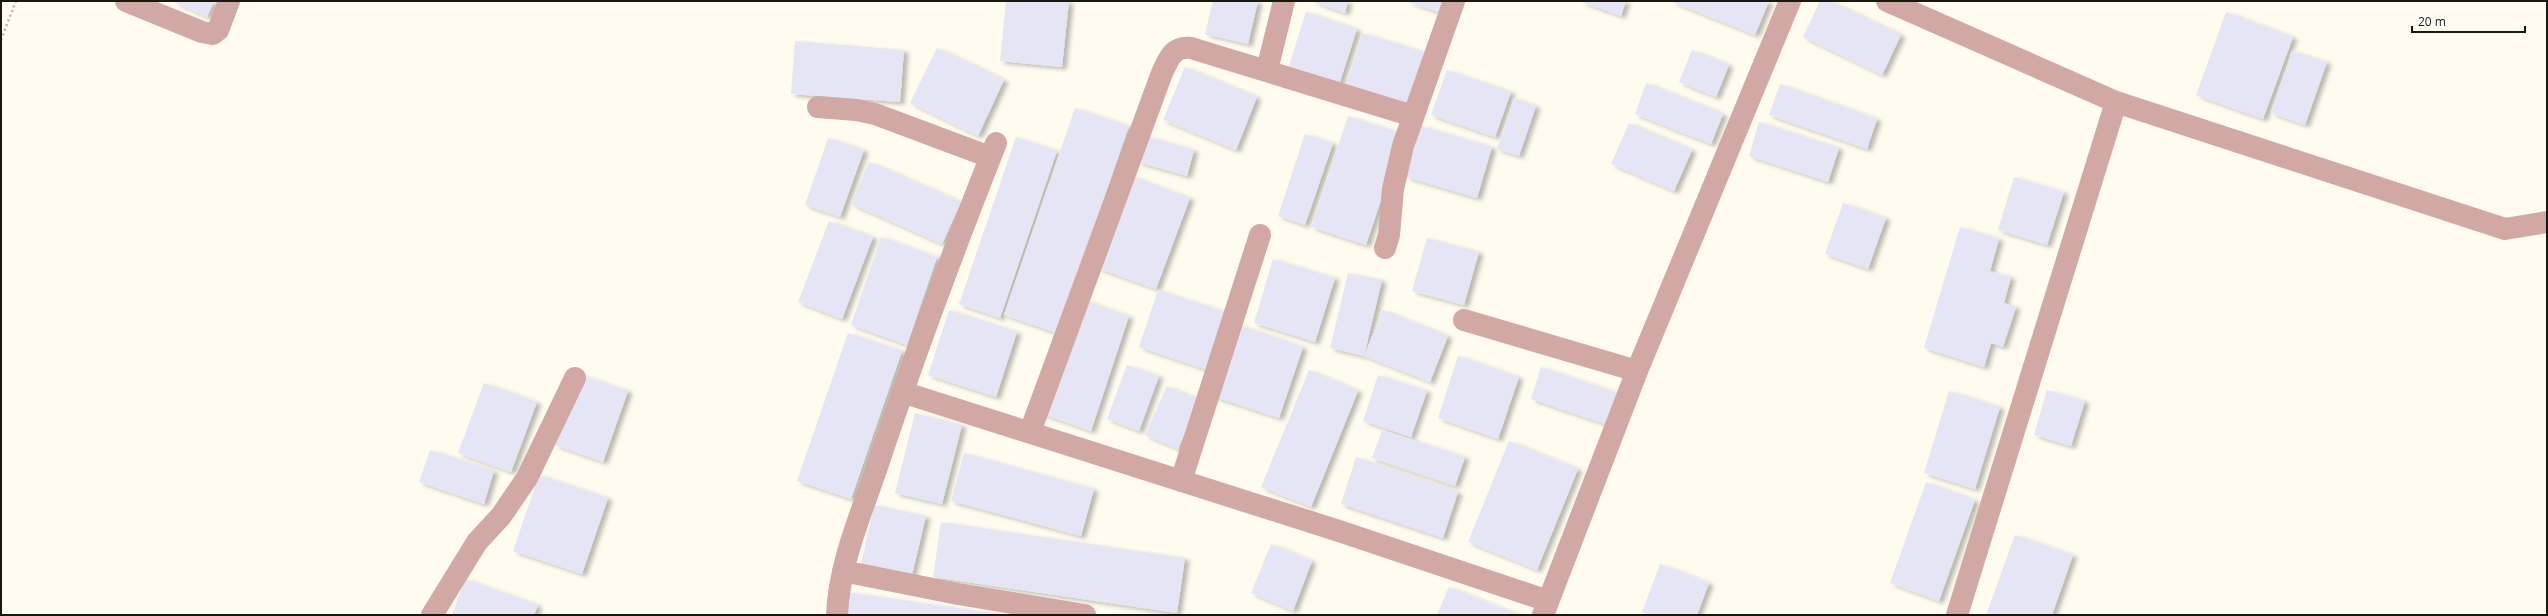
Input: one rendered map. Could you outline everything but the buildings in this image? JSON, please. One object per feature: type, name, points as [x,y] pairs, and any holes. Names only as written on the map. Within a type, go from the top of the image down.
[{"type":"street","points":[[126,1],[202,32],[213,34],[218,30],[229,1]]},
{"type":"street","points":[[1267,70],[1284,1]]},
{"type":"street","points":[[1385,248],[1389,235],[1393,189],[1403,146],[1454,1]]},
{"type":"street","points":[[902,392],[1181,481],[1545,608],[1638,371],[1790,1]]},
{"type":"street","points":[[1887,1],[2116,102],[2505,229],[2547,222]]},
{"type":"street","points":[[1030,432],[1159,80],[1172,53],[1179,48],[1192,48],[1413,116]]},
{"type":"street","points":[[1957,615],[2116,102]]},
{"type":"street","points":[[818,107],[856,110],[875,114],[993,150],[902,392],[843,571],[838,597],[837,615]]},
{"type":"street","points":[[1181,481],[1260,235]]},
{"type":"street","points":[[1464,320],[1638,371]]},
{"type":"street","points":[[432,615],[477,542],[502,516],[527,478],[574,378]]},
{"type":"street","points":[[843,571],[958,594],[1085,615]]},
{"type":"path","points":[[1,40],[16,1]]}]
